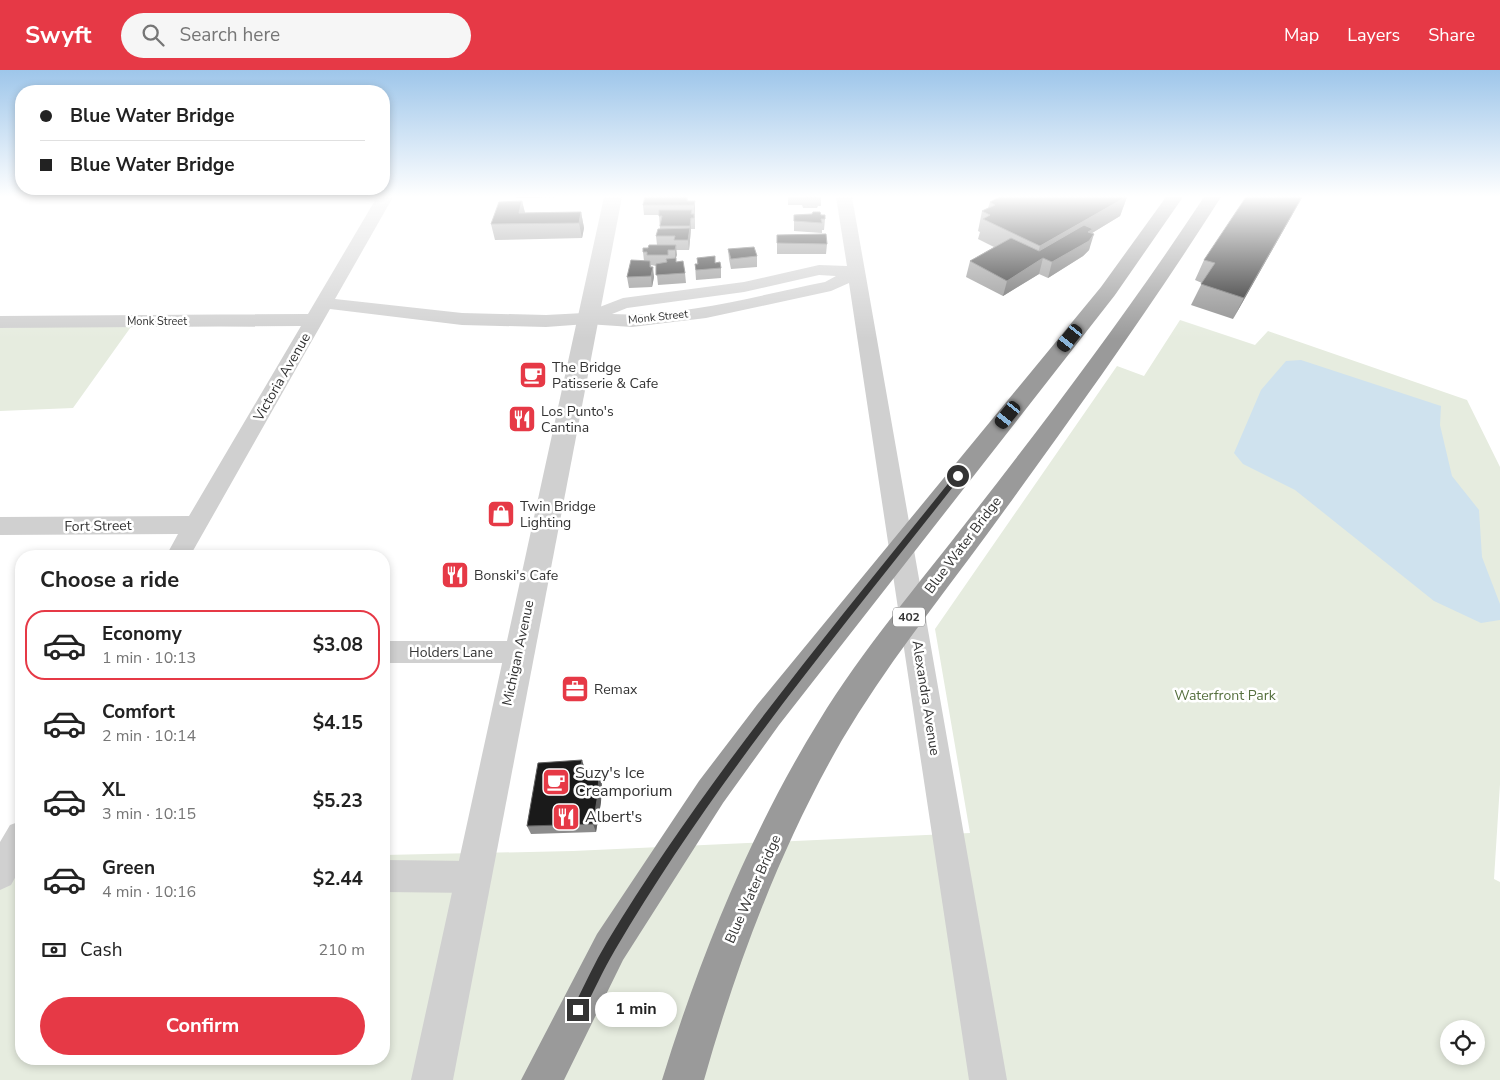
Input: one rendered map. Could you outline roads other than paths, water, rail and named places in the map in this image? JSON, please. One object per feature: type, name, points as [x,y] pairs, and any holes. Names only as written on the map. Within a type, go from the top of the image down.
[{"type":"highway","points":[[542,1080],[610,947],[712,792],[768,715],[1108,291],[1141,244]]},
{"type":"highway","name":"Blue Water Bridge","points":[[683,1080],[693,1044],[723,958],[754,884],[813,761],[839,718],[898,632],[1164,274],[1183,244]]},
{"type":"street","name":"Victoria Avenue","points":[[181,550],[358,244]]},
{"type":"street","name":"Michigan Avenue","points":[[432,1080],[603,244]]},
{"type":"street","name":"Alexandra Avenue","points":[[852,244],[988,1080]]},
{"type":"street","name":"Monk Street","points":[[587,318],[623,303],[692,294],[766,292],[831,286],[856,271]]},
{"type":"street","name":"Monk Street","points":[[0,322],[319,311],[462,319],[546,321],[587,318],[632,321],[699,313],[766,292]]},
{"type":"street","name":"Monk Street","points":[[692,294],[699,313]]},
{"type":"street","name":"Fort Street","points":[[0,526],[196,525]]},
{"type":"street","name":"Holders Lane","points":[[390,652],[518,652]]},
{"type":"street","points":[[15,847],[0,874],[15,874]]},
{"type":"street","points":[[390,876],[473,877]]},
{"type":"water","points":[[1301,360],[1441,406],[1440,425],[1452,476],[1479,510],[1482,557],[1500,604],[1500,620],[1481,623],[1434,601],[1295,490],[1243,464],[1234,453],[1261,390],[1286,361]]},
{"type":"place","name":"The Bridge Patisserie & Cafe","points":[[533,375]]},
{"type":"place","name":"Los Punto's Cantina","points":[[522,419]]},
{"type":"place","name":"Twin Bridge Lighting","points":[[501,514]]},
{"type":"place","name":"Bonski's Cafe","points":[[455,575]]},
{"type":"place","name":"Remax","points":[[575,689]]},
{"type":"place","name":"Suzy's Ice Creamporium","points":[[556,782]]},
{"type":"place","name":"Albert's","points":[[566,817]]},
{"type":"park label","name":"Waterfront Park","points":[[1225,695]]}]
